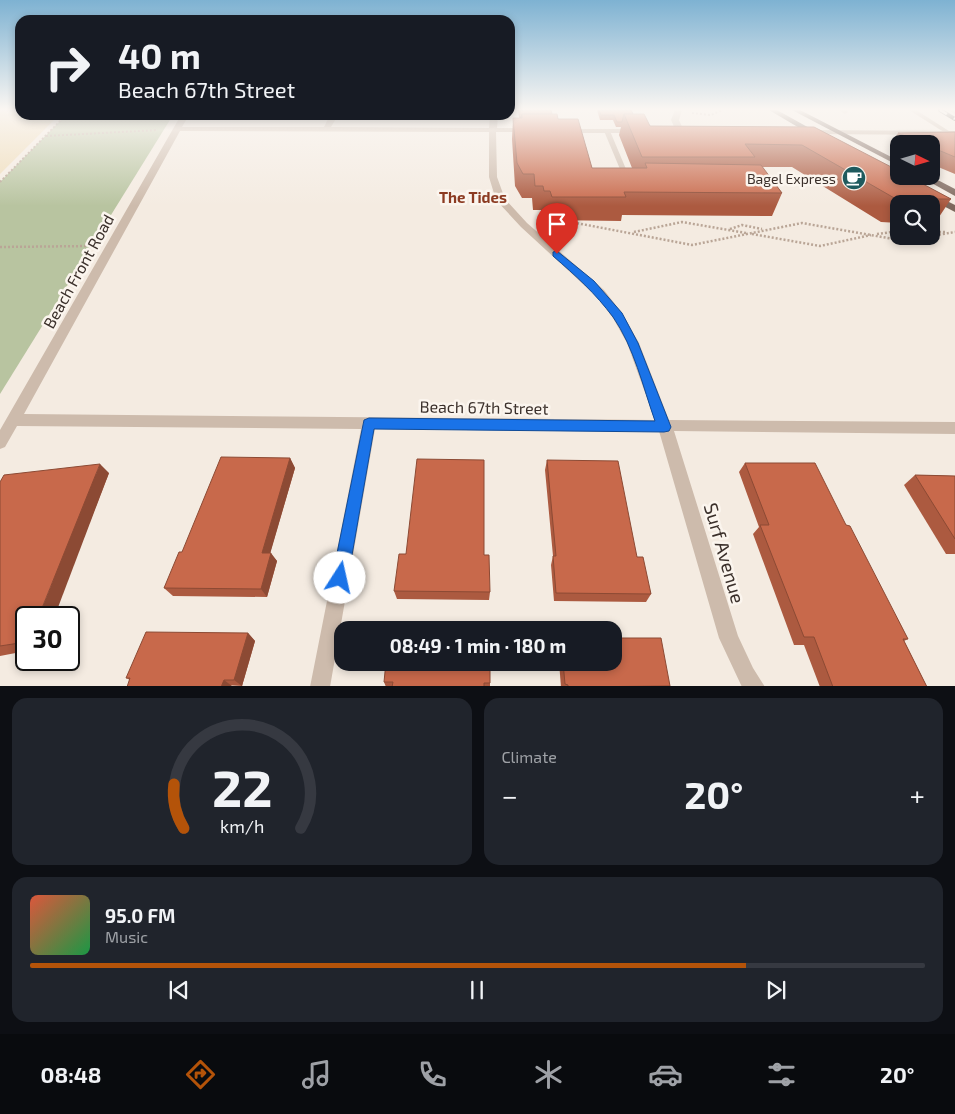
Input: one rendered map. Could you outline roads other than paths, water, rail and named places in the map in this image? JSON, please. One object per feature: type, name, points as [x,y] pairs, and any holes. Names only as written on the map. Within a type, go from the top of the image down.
[{"type":"main road","points":[[856,142],[890,159]]},
{"type":"main road","points":[[940,185],[955,193]]},
{"type":"main road","points":[[921,190],[955,209]]},
{"type":"street","name":"Beach Front Road","points":[[0,443],[170,142]]},
{"type":"street","name":"Surf Avenue","points":[[492,142],[493,177],[496,193],[500,200],[524,225],[590,284],[618,316],[633,343],[677,461],[729,638],[746,675],[755,686]]},
{"type":"street","name":"Beach 67th Street","points":[[14,420],[955,428]]},
{"type":"street","points":[[320,686],[369,424]]},
{"type":"lane","points":[[611,142],[628,183],[638,183]]},
{"type":"place","name":"Bagel Express","points":[[854,178]]},
{"type":"district","name":"The Tides","points":[[473,197]]}]
